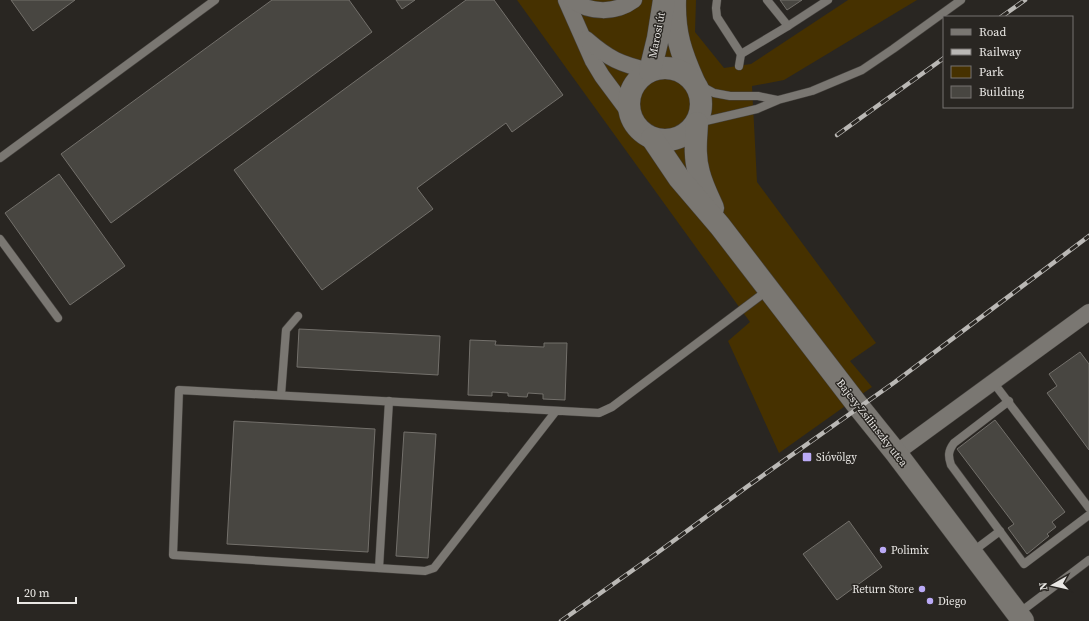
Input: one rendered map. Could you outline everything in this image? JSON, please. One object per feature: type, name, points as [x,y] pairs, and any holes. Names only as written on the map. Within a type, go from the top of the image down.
[{"type":"street","points":[[566,0],[593,61],[631,116],[636,126],[643,133],[652,138],[662,140],[674,140],[686,134],[700,116],[702,105],[700,93],[694,82],[684,72],[673,68],[662,67],[650,71],[640,77],[633,88],[629,102],[631,116]]},
{"type":"street","points":[[571,0],[588,9],[608,10],[622,7],[634,0]]},
{"type":"street","name":"Marosi út","points":[[650,71],[658,38],[664,0]]},
{"type":"street","name":"Marosi út","points":[[675,0],[677,40],[694,82]]},
{"type":"street","points":[[583,37],[600,51],[616,61],[650,71]]},
{"type":"street","name":"Bajcsy-Zsilinszky utca","points":[[696,123],[695,152],[699,175],[720,226]]},
{"type":"street","name":"Bajcsy-Zsilinszky utca","points":[[652,138],[679,178],[720,226],[1021,617]]},
{"type":"street","points":[[896,453],[1089,312]]},
{"type":"lane","points":[[0,158],[215,0]]},
{"type":"lane","points":[[717,0],[717,17],[741,54],[739,66]]},
{"type":"lane","points":[[767,0],[788,26]]},
{"type":"lane","points":[[741,54],[828,0]]},
{"type":"lane","points":[[696,123],[757,109],[778,100],[812,91],[862,70],[961,0]]},
{"type":"lane","points":[[694,82],[714,93],[730,96],[758,96],[778,100]]},
{"type":"lane","points":[[0,239],[58,318]]},
{"type":"lane","points":[[556,411],[434,568],[425,571],[173,555],[179,390],[389,401],[556,411],[600,414],[612,407],[768,289]]},
{"type":"lane","points":[[281,395],[286,330],[298,316]]},
{"type":"lane","points":[[994,382],[1089,508]]},
{"type":"lane","points":[[379,568],[389,401]]},
{"type":"lane","points":[[1008,401],[950,447],[948,455],[951,465],[1024,564],[1089,515]]},
{"type":"lane","points":[[972,552],[1000,532]]},
{"type":"lane","points":[[1021,617],[1089,560]]},
{"type":"green space","points":[[517,0],[696,0],[695,32],[724,68],[751,64],[848,0],[917,0],[784,80],[752,86],[757,182],[876,343],[850,361],[872,387],[779,453],[728,341],[750,322]]},
{"type":"building","points":[[11,0],[75,0],[33,31]]},
{"type":"building","points":[[272,0],[349,0],[372,32],[111,223],[61,154]]},
{"type":"building","points":[[396,0],[415,0],[402,9]]},
{"type":"building","points":[[466,0],[494,0],[563,95],[512,132],[506,123],[417,188],[433,209],[322,290],[234,170]]},
{"type":"building","points":[[780,0],[802,0],[787,10]]},
{"type":"building","points":[[59,174],[125,266],[70,305],[5,213]]},
{"type":"building","points":[[299,329],[440,336],[438,375],[297,367]]},
{"type":"building","points":[[470,340],[496,341],[495,345],[544,347],[544,343],[567,343],[565,400],[543,399],[543,394],[528,393],[527,397],[508,396],[508,393],[492,392],[492,396],[468,395]]},
{"type":"building","points":[[1080,352],[1089,364],[1089,450],[1047,393],[1057,386],[1049,374]]},
{"type":"building","points":[[995,420],[1065,512],[1052,522],[1056,527],[1047,534],[1049,536],[1027,554],[1008,528],[1014,524],[957,449]]},
{"type":"building","points":[[234,421],[375,429],[368,552],[227,544]]},
{"type":"building","points":[[404,432],[436,434],[428,558],[396,556]]},
{"type":"building","points":[[849,521],[882,567],[837,600],[803,554]]},
{"type":"railway","points":[[1002,16],[1025,0]]},
{"type":"railway","points":[[837,135],[943,59]]},
{"type":"railway","points":[[561,621],[895,382],[1089,236]]},
{"type":"place","name":"Sióvölgy","points":[[807,457]]},
{"type":"place","name":"Polimix","points":[[883,550]]},
{"type":"place","name":"Return Store","points":[[922,589]]},
{"type":"place","name":"Diego","points":[[930,601]]}]
